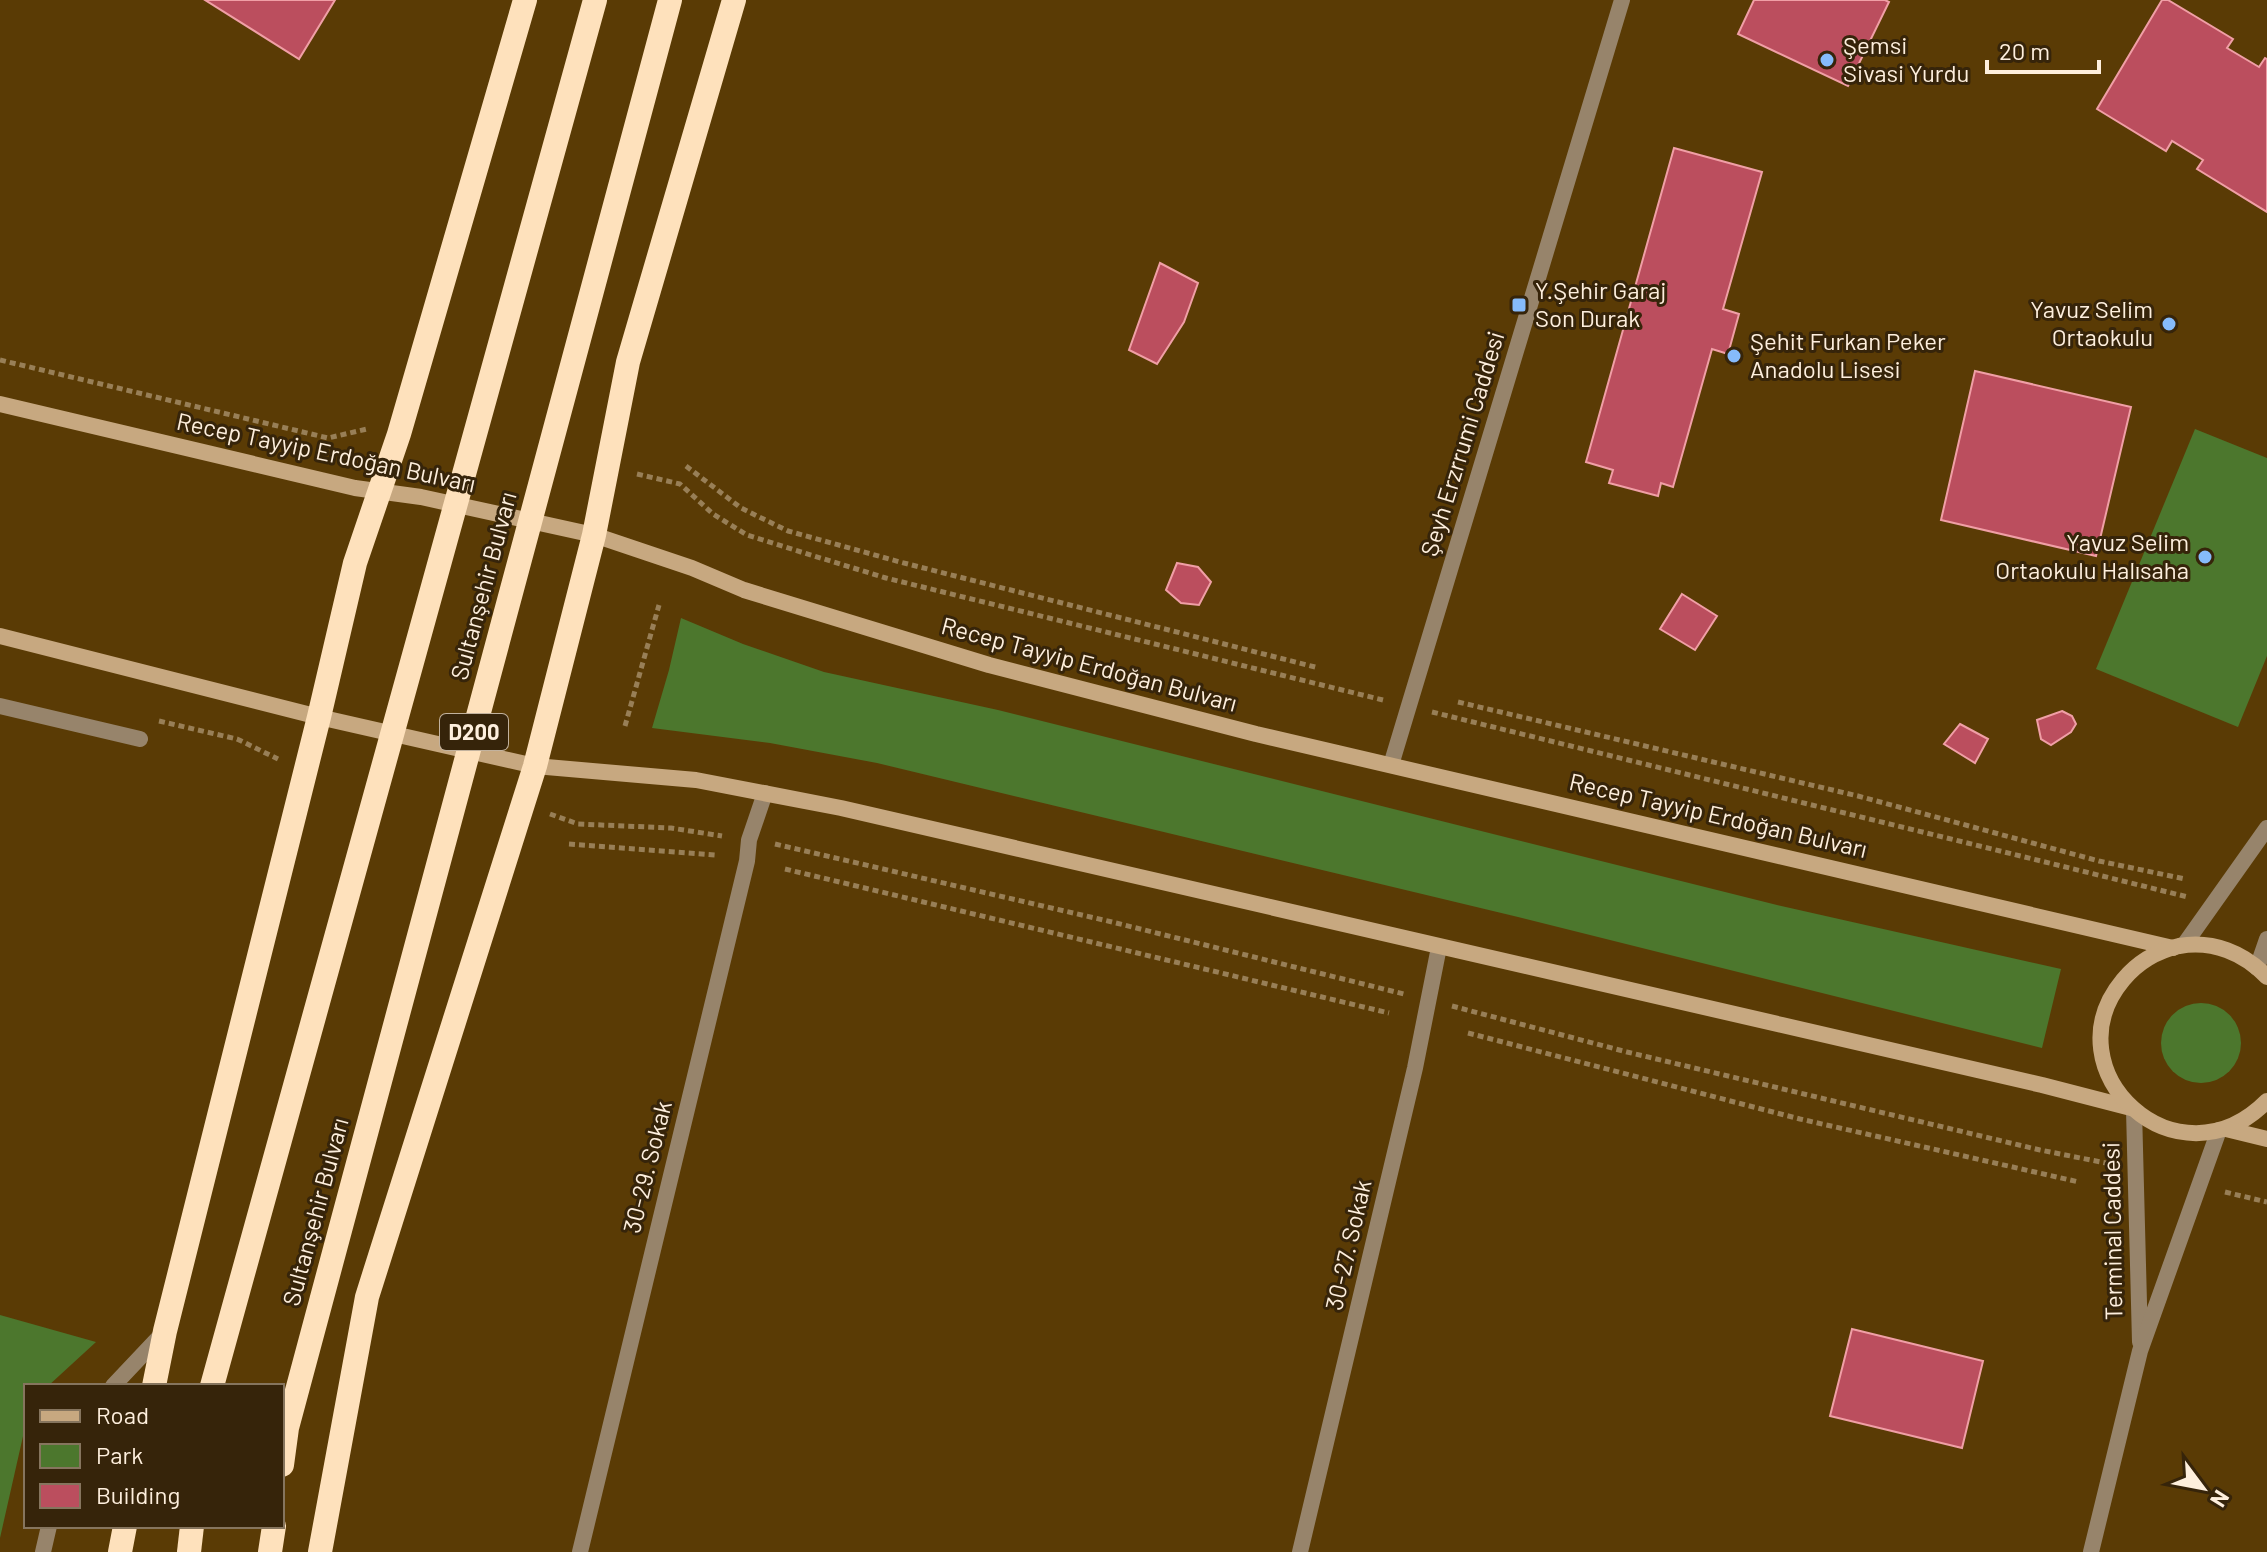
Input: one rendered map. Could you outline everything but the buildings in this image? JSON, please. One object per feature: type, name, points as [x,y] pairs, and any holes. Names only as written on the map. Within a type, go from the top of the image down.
[{"type":"highway","points":[[154,1384],[355,563],[399,434],[525,0]]},
{"type":"highway","name":"Sultanşehir Bulvarı","points":[[213,1384],[595,0]]},
{"type":"highway","name":"Sultanşehir Bulvarı","points":[[284,1450],[287,1428],[670,0]]},
{"type":"highway","points":[[320,1552],[367,1297],[535,766],[594,535],[628,362],[734,0]]},
{"type":"highway","points":[[120,1552],[125,1528]]},
{"type":"highway","points":[[189,1552],[192,1528]]},
{"type":"highway","points":[[270,1552],[274,1528]]},
{"type":"street","name":"Şeyh Erzrrumi Caddesi","points":[[1391,765],[1622,0]]},
{"type":"street","name":"Recep Tayyip Erdoğan Bulvarı","points":[[0,404],[355,488],[421,497],[594,535],[692,568],[744,590],[989,665],[1256,734],[2178,946],[2217,947],[2239,955],[2264,974]]},
{"type":"street","points":[[0,636],[319,717],[535,766],[696,780],[765,793],[2011,1078],[2133,1109]]},
{"type":"street","points":[[0,706],[140,739]]},
{"type":"street","name":"30-29. Sokak","points":[[580,1552],[743,876],[749,840],[765,793]]},
{"type":"street","points":[[2267,828],[2214,904],[2178,946],[2152,956],[2133,969],[2118,986],[2104,1018],[2102,1040],[2105,1063],[2113,1084],[2133,1109],[2153,1123],[2175,1131],[2197,1133],[2223,1129],[2250,1116],[2267,1101]]},
{"type":"street","points":[[2264,974],[2267,939]]},
{"type":"street","name":"30-27. Sokak","points":[[1300,1552],[1415,1068],[1439,947]]},
{"type":"street","name":"Terminal Caddesi","points":[[2133,1109],[2140,1351]]},
{"type":"street","points":[[2223,1129],[2267,1139]]},
{"type":"street","name":"Terminal Caddesi","points":[[2091,1552],[2140,1351],[2223,1129]]},
{"type":"street","points":[[115,1384],[165,1331]]},
{"type":"street","points":[[43,1552],[49,1528]]},
{"type":"path","points":[[0,360],[328,438],[369,429]]},
{"type":"path","points":[[686,466],[741,508],[788,531],[1319,668]]},
{"type":"path","points":[[680,484],[713,514],[747,535],[886,578],[2214,904]]},
{"type":"path","points":[[625,726],[659,605]]},
{"type":"path","points":[[1458,702],[1858,796],[2099,861],[2185,879]]},
{"type":"path","points":[[569,844],[716,855]]},
{"type":"path","points":[[785,869],[1389,1013]]},
{"type":"path","points":[[1468,1033],[1800,1119],[2079,1182]]},
{"type":"green space","name":"Yavuz Selim Ortaokulu Halısaha","points":[[2195,429],[2267,458],[2267,656],[2238,727],[2096,669]]},
{"type":"green space","points":[[681,618],[743,644],[824,672],[998,710],[1777,905],[2061,969],[2042,1048],[1518,917],[877,763],[770,743],[652,728]]},
{"type":"green space","points":[[2193,1003],[2209,1003],[2230,1014],[2241,1035],[2241,1051],[2230,1072],[2209,1083],[2193,1083],[2179,1077],[2167,1065],[2161,1051],[2161,1035],[2167,1021],[2179,1009]]},
{"type":"green space","points":[[0,1315],[96,1342],[50,1384],[24,1384],[24,1432],[0,1538]]},
{"type":"place","name":"Şemsi Sivasi Yurdu","points":[[1827,60]]},
{"type":"place","name":"Y.Şehir Garaj Son Durak","points":[[1519,305]]},
{"type":"place","name":"Yavuz Selim Ortaokulu","points":[[2169,324]]},
{"type":"place","name":"Şehit Furkan Peker Anadolu Lisesi","points":[[1734,356]]},
{"type":"place","name":"Yavuz Selim Ortaokulu Halısaha","points":[[2205,557]]}]
